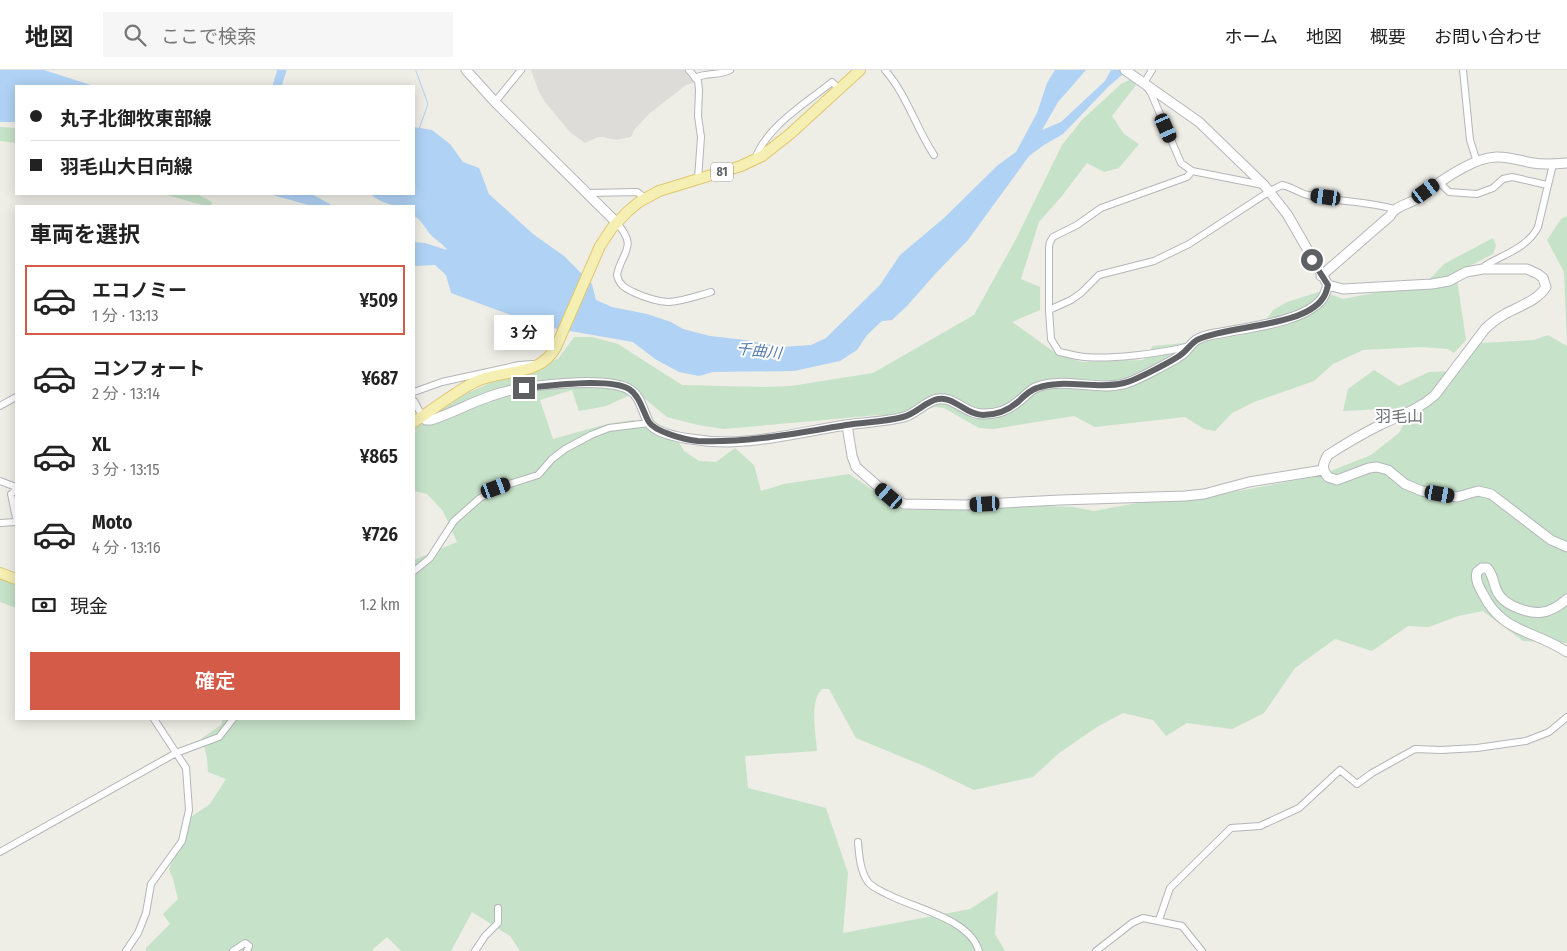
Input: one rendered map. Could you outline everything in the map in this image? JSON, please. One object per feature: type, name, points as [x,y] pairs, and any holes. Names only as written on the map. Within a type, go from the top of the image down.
[{"type":"main road","points":[[466,70],[495,102],[616,222]]},
{"type":"main road","name":"81","points":[[540,365],[552,355],[600,246],[616,222],[633,206],[664,189],[741,166],[755,159],[790,134],[860,70]]},
{"type":"main road","points":[[1125,70],[1211,132],[1267,188],[1287,214],[1321,276],[1328,285],[1343,289],[1432,284],[1449,281],[1466,272],[1483,269],[1527,270],[1543,278],[1546,287],[1539,295],[1505,314],[1485,329],[1435,395],[1426,403],[1411,412],[1378,426],[1328,455],[1324,460],[1323,470],[1328,477],[1337,480],[1369,468],[1377,467],[1388,470],[1405,484],[1422,490],[1457,497],[1478,491],[1491,494],[1551,540],[1567,548]]},
{"type":"main road","points":[[1321,276],[1390,216],[1394,209],[1414,201],[1439,182],[1477,162],[1489,157],[1499,156],[1535,163],[1567,163]]},
{"type":"main road","points":[[418,419],[434,419],[508,390],[566,383],[624,386],[634,392],[649,423],[659,430],[694,440],[730,442],[907,417],[939,398],[947,399],[969,412],[982,415],[1011,408],[1034,388],[1048,385],[1099,386],[1126,383],[1175,358],[1198,339],[1271,324],[1305,312],[1324,298],[1328,285]]},
{"type":"main road","points":[[418,419],[477,382],[491,376],[540,365]]},
{"type":"main road","points":[[847,425],[852,456],[856,467],[889,496],[904,504],[966,505],[1185,496],[1204,494],[1249,482],[1323,470]]},
{"type":"main road","points":[[1567,599],[1553,609],[1537,613],[1525,611],[1510,604],[1498,594],[1493,578],[1487,568],[1482,568],[1477,572],[1476,577],[1484,596],[1502,620],[1567,652]]},
{"type":"main road","points":[[0,573],[15,579]]},
{"type":"street","points":[[495,102],[521,70]]},
{"type":"street","points":[[689,70],[698,82],[699,90],[698,116],[701,137],[698,179]]},
{"type":"street","points":[[695,78],[705,75],[719,75],[730,70]]},
{"type":"street","points":[[1152,70],[1144,83],[1181,164],[1192,171],[1267,188],[1282,185],[1307,195],[1380,205],[1394,209]]},
{"type":"street","points":[[1463,70],[1470,140],[1477,162]]},
{"type":"street","points":[[889,71],[925,142],[934,155]]},
{"type":"street","points":[[755,159],[766,138],[781,124],[832,82],[839,89]]},
{"type":"street","points":[[781,124],[790,134]]},
{"type":"street","points":[[766,138],[774,147]]},
{"type":"street","points":[[1483,269],[1486,265],[1526,243],[1534,235],[1538,227],[1553,164]]},
{"type":"street","points":[[1190,346],[1116,356],[1079,357],[1059,352],[1051,339],[1049,248],[1053,237],[1076,225],[1101,208],[1187,177],[1192,171]]},
{"type":"street","points":[[1439,182],[1449,192],[1477,194],[1494,188],[1503,179],[1512,177],[1547,185]]},
{"type":"street","points":[[1049,310],[1081,293],[1099,275],[1154,261],[1189,244],[1267,188]]},
{"type":"street","points":[[588,193],[637,192],[645,198]]},
{"type":"street","points":[[616,222],[625,234],[628,242],[627,252],[617,276],[622,286],[652,300],[664,302],[676,302],[711,292]]},
{"type":"street","points":[[415,392],[442,382],[519,364],[540,365]]},
{"type":"street","points":[[0,406],[15,397]]},
{"type":"street","points":[[415,406],[418,419]]},
{"type":"street","points":[[415,570],[430,558],[454,521],[480,498],[496,488],[538,475],[552,459],[565,449],[591,435],[609,428],[649,423]]},
{"type":"street","points":[[0,481],[15,488]]},
{"type":"street","points":[[15,489],[11,494],[15,513]]},
{"type":"street","points":[[0,523],[15,522]]},
{"type":"street","points":[[1159,920],[1170,888],[1231,828],[1260,826],[1299,808],[1340,770],[1357,784],[1372,773],[1415,749],[1477,748],[1526,741],[1550,732],[1567,717]]},
{"type":"street","points":[[126,951],[138,933],[146,913],[150,884],[182,841],[189,810],[187,774],[184,763],[155,720]]},
{"type":"street","points":[[0,852],[176,753],[219,737],[232,720]]},
{"type":"street","points":[[858,842],[864,875],[874,887],[894,898],[957,925],[974,940],[980,951]]},
{"type":"street","points":[[474,951],[498,923],[498,908]]},
{"type":"street","points":[[1096,951],[1132,923],[1143,918],[1182,926],[1202,951]]},
{"type":"street","points":[[233,951],[245,943],[249,946],[247,951]]},
{"type":"shaded area","points":[[531,70],[685,70],[695,82],[686,85],[649,114],[634,130],[631,137],[616,140],[598,137],[585,143],[570,132],[545,102]]},
{"type":"green space","points":[[1131,79],[1136,85],[1112,116],[1124,134],[1139,144],[1119,168],[1104,172],[1087,163],[1039,222],[1021,279],[1040,287],[1040,310],[1012,322],[1057,354],[1082,362],[1143,360],[1153,346],[1215,340],[1257,332],[1273,310],[1287,302],[1322,291],[1343,299],[1426,283],[1444,264],[1493,238],[1496,245],[1493,254],[1456,273],[1466,340],[1454,353],[1448,349],[1422,347],[1363,350],[1333,364],[1314,381],[1254,402],[1232,413],[1215,431],[1204,429],[1185,417],[1095,427],[1074,416],[993,429],[979,428],[944,408],[935,407],[910,415],[879,415],[724,429],[667,417],[645,399],[628,396],[606,406],[579,411],[572,390],[540,400],[553,439],[607,424],[633,420],[677,439],[684,451],[699,461],[716,462],[735,448],[754,465],[761,491],[784,484],[849,474],[903,510],[983,508],[1013,505],[1073,507],[1094,511],[1142,502],[1191,500],[1318,476],[1371,455],[1399,433],[1406,420],[1386,409],[1343,411],[1348,389],[1374,370],[1399,386],[1429,372],[1460,371],[1480,343],[1534,340],[1548,335],[1567,346],[1567,643],[1523,641],[1483,611],[1458,616],[1429,627],[1408,626],[1372,651],[1335,639],[1295,668],[1264,713],[1232,729],[1187,723],[1166,736],[1153,720],[1123,713],[1097,727],[1059,753],[1033,777],[974,790],[924,766],[856,738],[829,689],[822,689],[818,694],[814,709],[817,751],[745,756],[748,788],[826,808],[848,873],[843,933],[970,909],[998,891],[995,934],[1005,951],[520,951],[510,936],[472,912],[451,951],[401,951],[387,937],[373,951],[146,951],[146,948],[170,924],[163,914],[178,899],[169,869],[191,817],[210,804],[226,779],[208,772],[202,738],[221,725],[223,720],[415,720],[415,560],[457,542],[443,511],[427,494],[415,491],[415,427],[463,395],[506,376],[558,359],[574,337],[592,337],[618,344],[682,385],[791,386],[873,373],[974,315],[1016,239],[1062,145],[1082,120],[1121,84]]},
{"type":"green space","points":[[0,127],[15,128],[15,143],[0,141]]},
{"type":"green space","points":[[167,195],[199,195],[212,202],[211,205],[202,205]]},
{"type":"green space","points":[[1567,216],[1567,344],[1564,272],[1547,240],[1561,219]]},
{"type":"green space","points":[[0,578],[15,584],[15,608],[0,602]]},
{"type":"water","points":[[0,70],[44,70],[91,85],[15,85],[15,122],[0,122]]},
{"type":"water","name":"千曲川","points":[[1055,70],[1086,70],[1058,102],[1042,130],[1061,122],[1105,81],[1111,70],[1128,70],[1109,86],[1063,134],[1029,156],[968,240],[892,320],[882,321],[867,335],[857,350],[840,361],[794,371],[713,372],[699,376],[679,372],[655,359],[633,342],[541,326],[451,293],[446,275],[435,265],[415,266],[415,242],[425,243],[447,250],[415,217],[415,205],[390,204],[372,195],[415,195],[415,127],[432,130],[450,144],[463,162],[479,168],[489,194],[533,234],[564,256],[592,284],[596,300],[612,307],[647,314],[671,322],[683,329],[710,336],[781,347],[811,345],[826,338],[880,285],[900,255],[944,218],[998,165],[1016,152],[1037,113],[1047,83]]},
{"type":"water","points":[[273,195],[314,195],[331,205],[308,205]]},
{"type":"waterway","points":[[277,85],[282,70]]},
{"type":"waterway","points":[[416,71],[428,104],[419,129]]},
{"type":"district","name":"羽毛山","points":[[1399,416]]},
{"type":"route","points":[[524,388],[566,383],[624,386],[634,392],[649,423],[653,427],[694,440],[730,442],[896,419],[907,417],[939,398],[947,399],[969,412],[982,415],[1011,408],[1034,388],[1048,385],[1099,386],[1126,383],[1175,358],[1198,339],[1232,330],[1271,324],[1305,312],[1324,298],[1328,285],[1312,260]]}]
